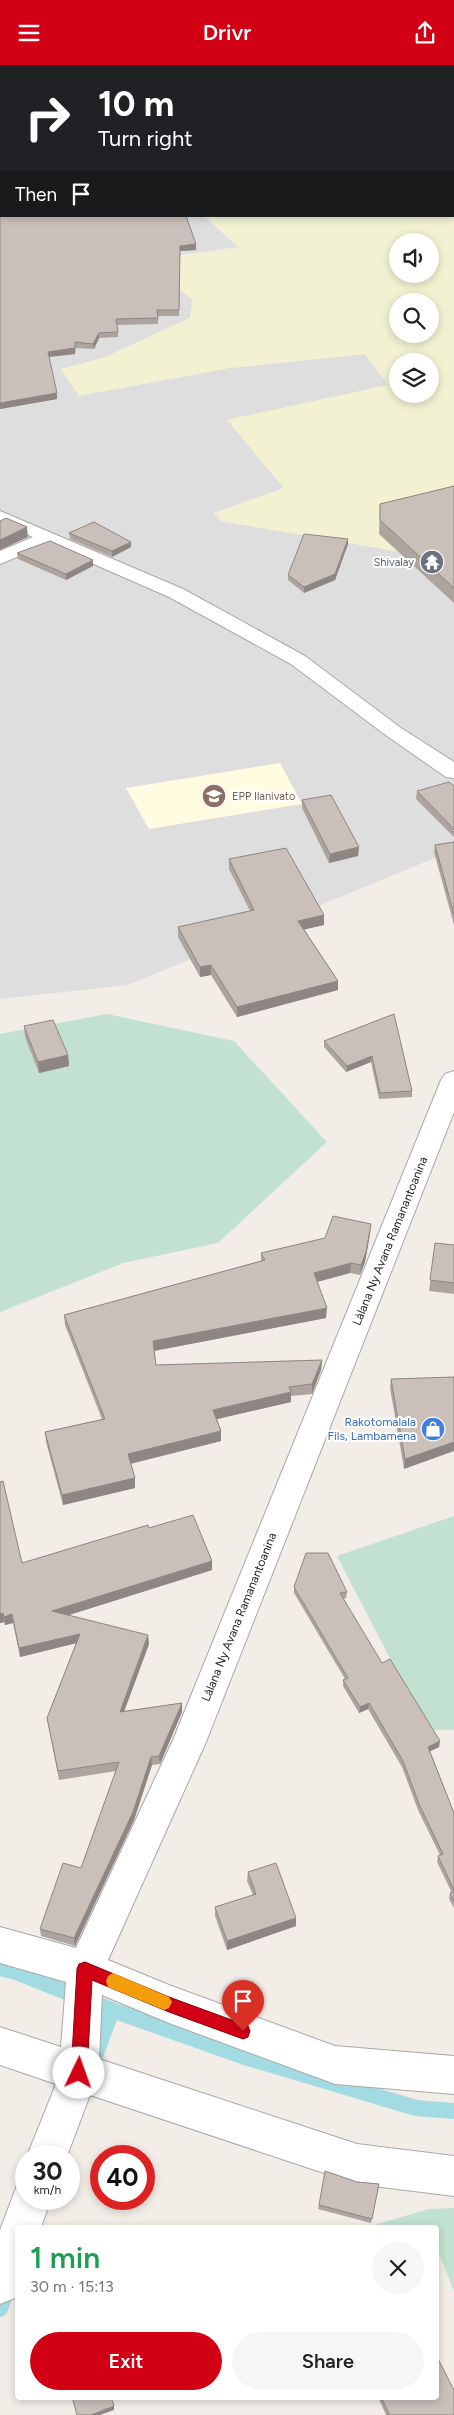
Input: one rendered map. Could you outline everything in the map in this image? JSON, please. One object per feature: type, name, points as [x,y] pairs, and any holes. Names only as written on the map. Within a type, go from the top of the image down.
[{"type":"street","points":[[0,516],[176,593],[298,660],[394,732],[454,772]]},
{"type":"street","points":[[0,558],[48,537]]},
{"type":"street","name":"Làlana Ny Avana Ramanantoanina","points":[[51,2145],[79,2073],[85,1969],[189,1741],[454,1080]]},
{"type":"street","points":[[0,1945],[85,1969],[169,2004],[335,2065],[454,2075]]},
{"type":"street","points":[[0,2046],[357,2164],[454,2176]]},
{"type":"street","points":[[22,2225],[27,2210]]},
{"type":"street","points":[[0,2283],[15,2244]]},
{"type":"shaded area","points":[[0,217],[205,217],[238,247],[128,262],[176,286],[193,300],[190,318],[103,358],[61,369],[230,368],[365,354],[388,385],[227,420],[284,488],[214,513],[221,521],[407,553],[454,595],[454,850],[128,985],[0,999]]},
{"type":"shaded area","name":"EPP Ilanivato","points":[[280,763],[302,804],[149,829],[126,788]]},
{"type":"green space","points":[[208,217],[454,217],[454,546],[407,553],[221,521],[214,513],[284,488],[227,420],[388,385],[365,354],[230,368],[79,396],[61,369],[103,358],[190,318],[193,300],[176,287],[129,263],[240,248]]},
{"type":"green space","points":[[107,1014],[234,1041],[327,1142],[218,1243],[123,1263],[0,1312],[0,1034]]},
{"type":"green space","points":[[454,1516],[454,1730],[427,1730],[337,1556]]},
{"type":"green space","points":[[454,2208],[454,2291],[439,2254],[439,2225],[374,2225],[429,2209]]},
{"type":"building","points":[[0,217],[186,217],[196,244],[180,246],[179,310],[157,310],[158,318],[116,319],[118,332],[99,333],[93,344],[75,342],[75,348],[48,352],[57,393],[0,403]]},
{"type":"building","name":"Shivalay","points":[[454,486],[454,588],[380,520],[380,504]]},
{"type":"building","points":[[6,518],[27,527],[0,540],[0,521]]},
{"type":"building","points":[[94,522],[131,542],[112,551],[69,533]]},
{"type":"building","points":[[304,534],[348,539],[335,574],[304,587],[288,575]]},
{"type":"building","points":[[50,541],[93,560],[66,574],[17,553]]},
{"type":"building","points":[[449,782],[454,786],[454,829],[417,791]]},
{"type":"building","points":[[331,795],[359,847],[330,854],[302,800]]},
{"type":"building","points":[[454,842],[454,914],[435,845]]},
{"type":"building","points":[[286,848],[324,915],[298,921],[338,981],[237,1007],[211,965],[200,967],[178,927],[254,910],[229,859]]},
{"type":"building","points":[[394,1014],[412,1091],[380,1093],[372,1056],[347,1066],[324,1041]]},
{"type":"building","points":[[53,1020],[68,1055],[38,1062],[24,1026]]},
{"type":"building","points":[[333,1216],[371,1224],[366,1252],[361,1265],[351,1263],[314,1273],[327,1308],[153,1341],[156,1365],[322,1360],[312,1384],[289,1387],[291,1392],[213,1410],[221,1431],[128,1454],[135,1478],[62,1495],[45,1432],[105,1419],[64,1315],[265,1260],[261,1253],[325,1238]]},
{"type":"building","points":[[435,1243],[454,1245],[454,1283],[430,1280]]},
{"type":"building","name":"Rakotomalala Fils, Lambamena","points":[[454,1377],[454,1442],[405,1459],[391,1379]]},
{"type":"building","points":[[3,1481],[22,1563],[148,1525],[149,1528],[193,1515],[212,1561],[52,1611],[148,1635],[120,1712],[182,1703],[159,1756],[151,1757],[133,1812],[74,1938],[40,1929],[63,1863],[81,1868],[119,1762],[58,1771],[47,1718],[80,1634],[19,1648],[12,1614],[4,1617],[3,1613],[0,1614],[0,1482]]},
{"type":"building","points":[[306,1553],[328,1553],[347,1592],[340,1593],[382,1663],[390,1659],[440,1741],[428,1747],[454,1813],[454,1890],[438,1856],[443,1854],[419,1804],[403,1761],[369,1703],[360,1707],[343,1680],[348,1678],[294,1587]]},
{"type":"building","points":[[276,1863],[296,1918],[227,1941],[215,1907],[256,1894],[248,1872]]},
{"type":"building","points":[[454,1892],[454,1901],[450,1893]]},
{"type":"building","points":[[325,2171],[357,2182],[379,2184],[372,2219],[319,2205]]},
{"type":"building","points":[[439,2361],[454,2390],[454,2415],[387,2415],[389,2414],[382,2400],[439,2400]]},
{"type":"building","points":[[73,2400],[112,2400],[114,2406],[91,2415],[77,2415]]},
{"type":"waterway","points":[[0,1968],[16,1972],[112,2010]]},
{"type":"waterway","points":[[95,2056],[112,2010]]},
{"type":"waterway","points":[[112,2010],[245,2057],[416,2108],[454,2111]]},
{"type":"waterway","points":[[0,2309],[7,2289]]},
{"type":"slow traffic","points":[[113,1981],[164,2002]]},
{"type":"place","name":"Shivalay","points":[[432,562]]},
{"type":"place","name":"EPP Ilanivato","points":[[214,796]]},
{"type":"place","name":"Rakotomalala Fils, Lambamena","points":[[433,1429]]},
{"type":"route","points":[[79,2073],[85,1969],[169,2004],[243,2031]]}]
